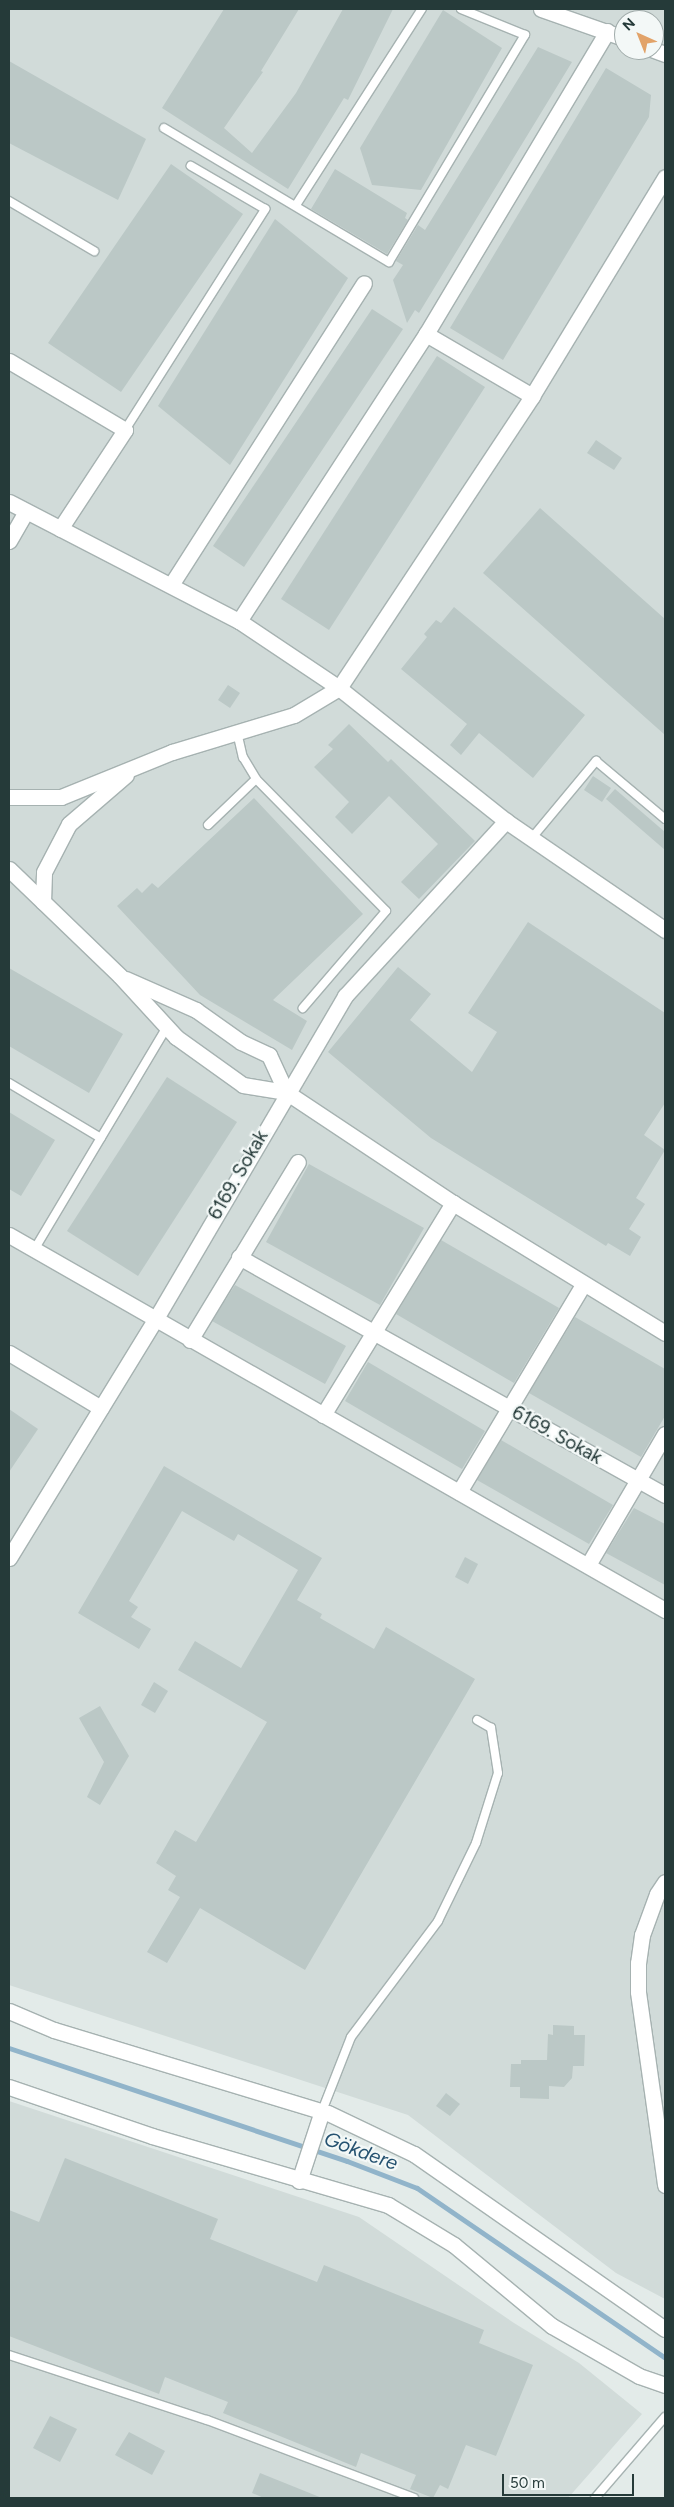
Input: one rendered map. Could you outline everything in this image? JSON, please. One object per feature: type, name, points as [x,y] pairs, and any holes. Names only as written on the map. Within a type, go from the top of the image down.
[{"type":"street","points":[[541,9],[614,34]]},
{"type":"street","points":[[239,621],[426,334],[607,31]]},
{"type":"street","points":[[9,797],[60,797],[136,767],[237,732],[294,715],[339,688],[532,396],[665,177]]},
{"type":"street","points":[[171,585],[364,283]]},
{"type":"street","points":[[426,334],[532,396]]},
{"type":"street","points":[[9,361],[125,430],[60,529]]},
{"type":"street","points":[[9,502],[239,621],[339,688],[506,821],[665,930]]},
{"type":"street","points":[[9,541],[26,512]]},
{"type":"street","points":[[43,902],[44,872],[69,824],[136,767]]},
{"type":"street","name":"6169. Sokak","points":[[9,1558],[154,1320],[286,1092],[345,996],[506,821]]},
{"type":"street","points":[[9,869],[120,976],[168,1028],[243,1085],[286,1092],[453,1203],[582,1285],[665,1333]]},
{"type":"street","points":[[120,976],[196,1010],[241,1042],[269,1055],[286,1092]]},
{"type":"street","points":[[190,1340],[298,1162]]},
{"type":"street","points":[[323,1415],[453,1203]]},
{"type":"street","points":[[9,1235],[154,1320],[665,1610]]},
{"type":"street","name":"6169. Sokak","points":[[239,1257],[665,1495]]},
{"type":"street","points":[[459,1492],[582,1285]]},
{"type":"street","points":[[9,1353],[101,1408]]},
{"type":"street","points":[[588,1565],[665,1434]]},
{"type":"street","points":[[665,1882],[657,1894],[642,1935],[638,1963],[638,1992],[665,2185]]},
{"type":"street","points":[[9,2011],[54,2030],[322,2112],[414,2154],[665,2329]]},
{"type":"street","points":[[9,2087],[152,2136],[299,2181],[388,2205],[454,2244],[552,2326],[639,2376],[665,2385]]},
{"type":"street","points":[[299,2181],[322,2112]]},
{"type":"lane","points":[[296,205],[422,9]]},
{"type":"lane","points":[[164,128],[389,262],[525,35],[461,9]]},
{"type":"lane","points":[[125,430],[265,209],[190,166]]},
{"type":"lane","points":[[9,201],[94,251]]},
{"type":"lane","points":[[237,732],[243,757],[256,779],[386,911],[304,1008]]},
{"type":"lane","points":[[531,839],[596,761],[665,819]]},
{"type":"lane","points":[[208,825],[256,779]]},
{"type":"lane","points":[[34,1250],[168,1028]]},
{"type":"lane","points":[[9,1083],[101,1138]]},
{"type":"lane","points":[[322,2112],[351,2037],[438,1921],[476,1843],[498,1773],[491,1728],[477,1720]]},
{"type":"lane","points":[[9,2355],[207,2420],[414,2498]]},
{"type":"lane","points":[[595,2498],[665,2417]]},
{"type":"shaded area","points":[[9,9],[665,9],[665,2299],[616,2273],[408,2115],[9,1985]]},
{"type":"shaded area","points":[[9,2101],[359,2217],[514,2323],[579,2363],[642,2414],[568,2498],[9,2498]]},
{"type":"building","points":[[224,9],[299,9],[261,71],[263,72],[224,128],[252,153],[296,93],[343,9],[393,9],[348,100],[344,98],[288,189],[162,108]]},
{"type":"building","points":[[443,10],[502,48],[421,190],[372,185],[360,148]]},
{"type":"building","points":[[538,47],[572,62],[419,313],[415,310],[407,323],[393,280],[403,265],[396,261],[418,225],[425,230]]},
{"type":"building","points":[[9,61],[146,139],[118,200],[9,143]]},
{"type":"building","points":[[606,68],[651,95],[649,117],[503,360],[450,328]]},
{"type":"building","points":[[171,164],[243,214],[121,392],[48,343]]},
{"type":"building","points":[[335,169],[407,213],[405,218],[408,220],[387,254],[311,209]]},
{"type":"building","points":[[275,219],[348,278],[230,465],[158,406]]},
{"type":"building","points":[[372,309],[403,329],[244,567],[213,546]]},
{"type":"building","points":[[437,356],[485,387],[329,630],[281,599]]},
{"type":"building","points":[[596,440],[622,458],[614,470],[587,453]]},
{"type":"building","points":[[540,508],[665,619],[665,735],[483,573]]},
{"type":"building","points":[[454,607],[585,715],[533,778],[479,733],[461,755],[450,745],[467,724],[401,669],[427,637],[424,634],[436,620],[441,623]]},
{"type":"building","points":[[228,685],[240,693],[230,708],[218,700]]},
{"type":"building","points":[[349,724],[388,762],[391,759],[475,841],[419,899],[401,882],[438,844],[389,796],[352,834],[335,817],[349,802],[314,767],[333,749],[328,745]]},
{"type":"building","points":[[593,776],[611,788],[602,802],[584,790]]},
{"type":"building","points":[[615,789],[665,832],[665,850],[606,799]]},
{"type":"building","points":[[254,798],[363,914],[273,1000],[307,1021],[292,1050],[200,995],[117,906],[137,888],[142,893],[152,883],[158,888]]},
{"type":"building","points":[[528,922],[665,1013],[665,1103],[644,1135],[665,1150],[636,1198],[645,1204],[629,1229],[641,1237],[630,1256],[608,1243],[606,1246],[431,1138],[328,1052],[398,967],[431,994],[410,1020],[472,1072],[497,1032],[468,1013]]},
{"type":"building","points":[[9,968],[123,1034],[89,1093],[9,1046]]},
{"type":"building","points":[[167,1077],[237,1122],[138,1276],[67,1231]]},
{"type":"building","points":[[9,1112],[55,1140],[21,1196],[9,1189]]},
{"type":"building","points":[[309,1164],[424,1228],[380,1305],[266,1242]]},
{"type":"building","points":[[441,1240],[559,1308],[514,1383],[396,1314]]},
{"type":"building","points":[[235,1285],[346,1346],[325,1384],[212,1321]]},
{"type":"building","points":[[575,1317],[665,1369],[665,1416],[641,1457],[529,1393]]},
{"type":"building","points":[[368,1362],[485,1431],[462,1469],[345,1401]]},
{"type":"building","points":[[9,1409],[38,1429],[9,1472]]},
{"type":"building","points":[[501,1440],[613,1505],[589,1544],[477,1480]]},
{"type":"building","points":[[164,1466],[322,1558],[297,1600],[322,1614],[320,1618],[374,1649],[386,1627],[475,1679],[305,1970],[200,1908],[167,1963],[147,1952],[180,1897],[168,1890],[176,1876],[156,1863],[175,1830],[196,1842],[267,1722],[178,1670],[195,1641],[241,1668],[298,1570],[238,1534],[234,1541],[182,1511],[129,1601],[138,1607],[131,1617],[151,1629],[139,1649],[78,1613]]},
{"type":"building","points":[[634,1508],[665,1524],[665,1585],[606,1553]]},
{"type":"building","points":[[465,1557],[478,1564],[468,1584],[455,1577]]},
{"type":"building","points":[[154,1682],[168,1691],[155,1713],[141,1705]]},
{"type":"building","points":[[100,1706],[129,1756],[100,1805],[87,1797],[104,1762],[79,1718]]},
{"type":"building","points":[[553,2025],[574,2026],[574,2035],[585,2035],[584,2066],[573,2066],[572,2078],[564,2087],[549,2086],[549,2099],[520,2098],[520,2087],[510,2087],[511,2064],[521,2064],[521,2060],[547,2060],[548,2034],[553,2035]]},
{"type":"building","points":[[446,2093],[460,2104],[450,2116],[436,2106]]},
{"type":"building","points":[[65,2158],[218,2219],[210,2239],[317,2282],[324,2265],[484,2330],[479,2343],[533,2365],[496,2456],[466,2445],[448,2489],[440,2485],[433,2498],[410,2489],[416,2475],[361,2453],[356,2467],[223,2413],[228,2402],[165,2377],[159,2394],[9,2336],[9,2210],[39,2222]]},
{"type":"building","points":[[50,2416],[77,2429],[60,2462],[33,2448]]},
{"type":"building","points":[[129,2432],[165,2451],[152,2475],[115,2455]]},
{"type":"building","points":[[260,2473],[322,2498],[264,2498],[252,2493]]},
{"type":"waterway","name":"Gökdere","points":[[9,2048],[347,2161],[417,2188],[665,2358]]}]
